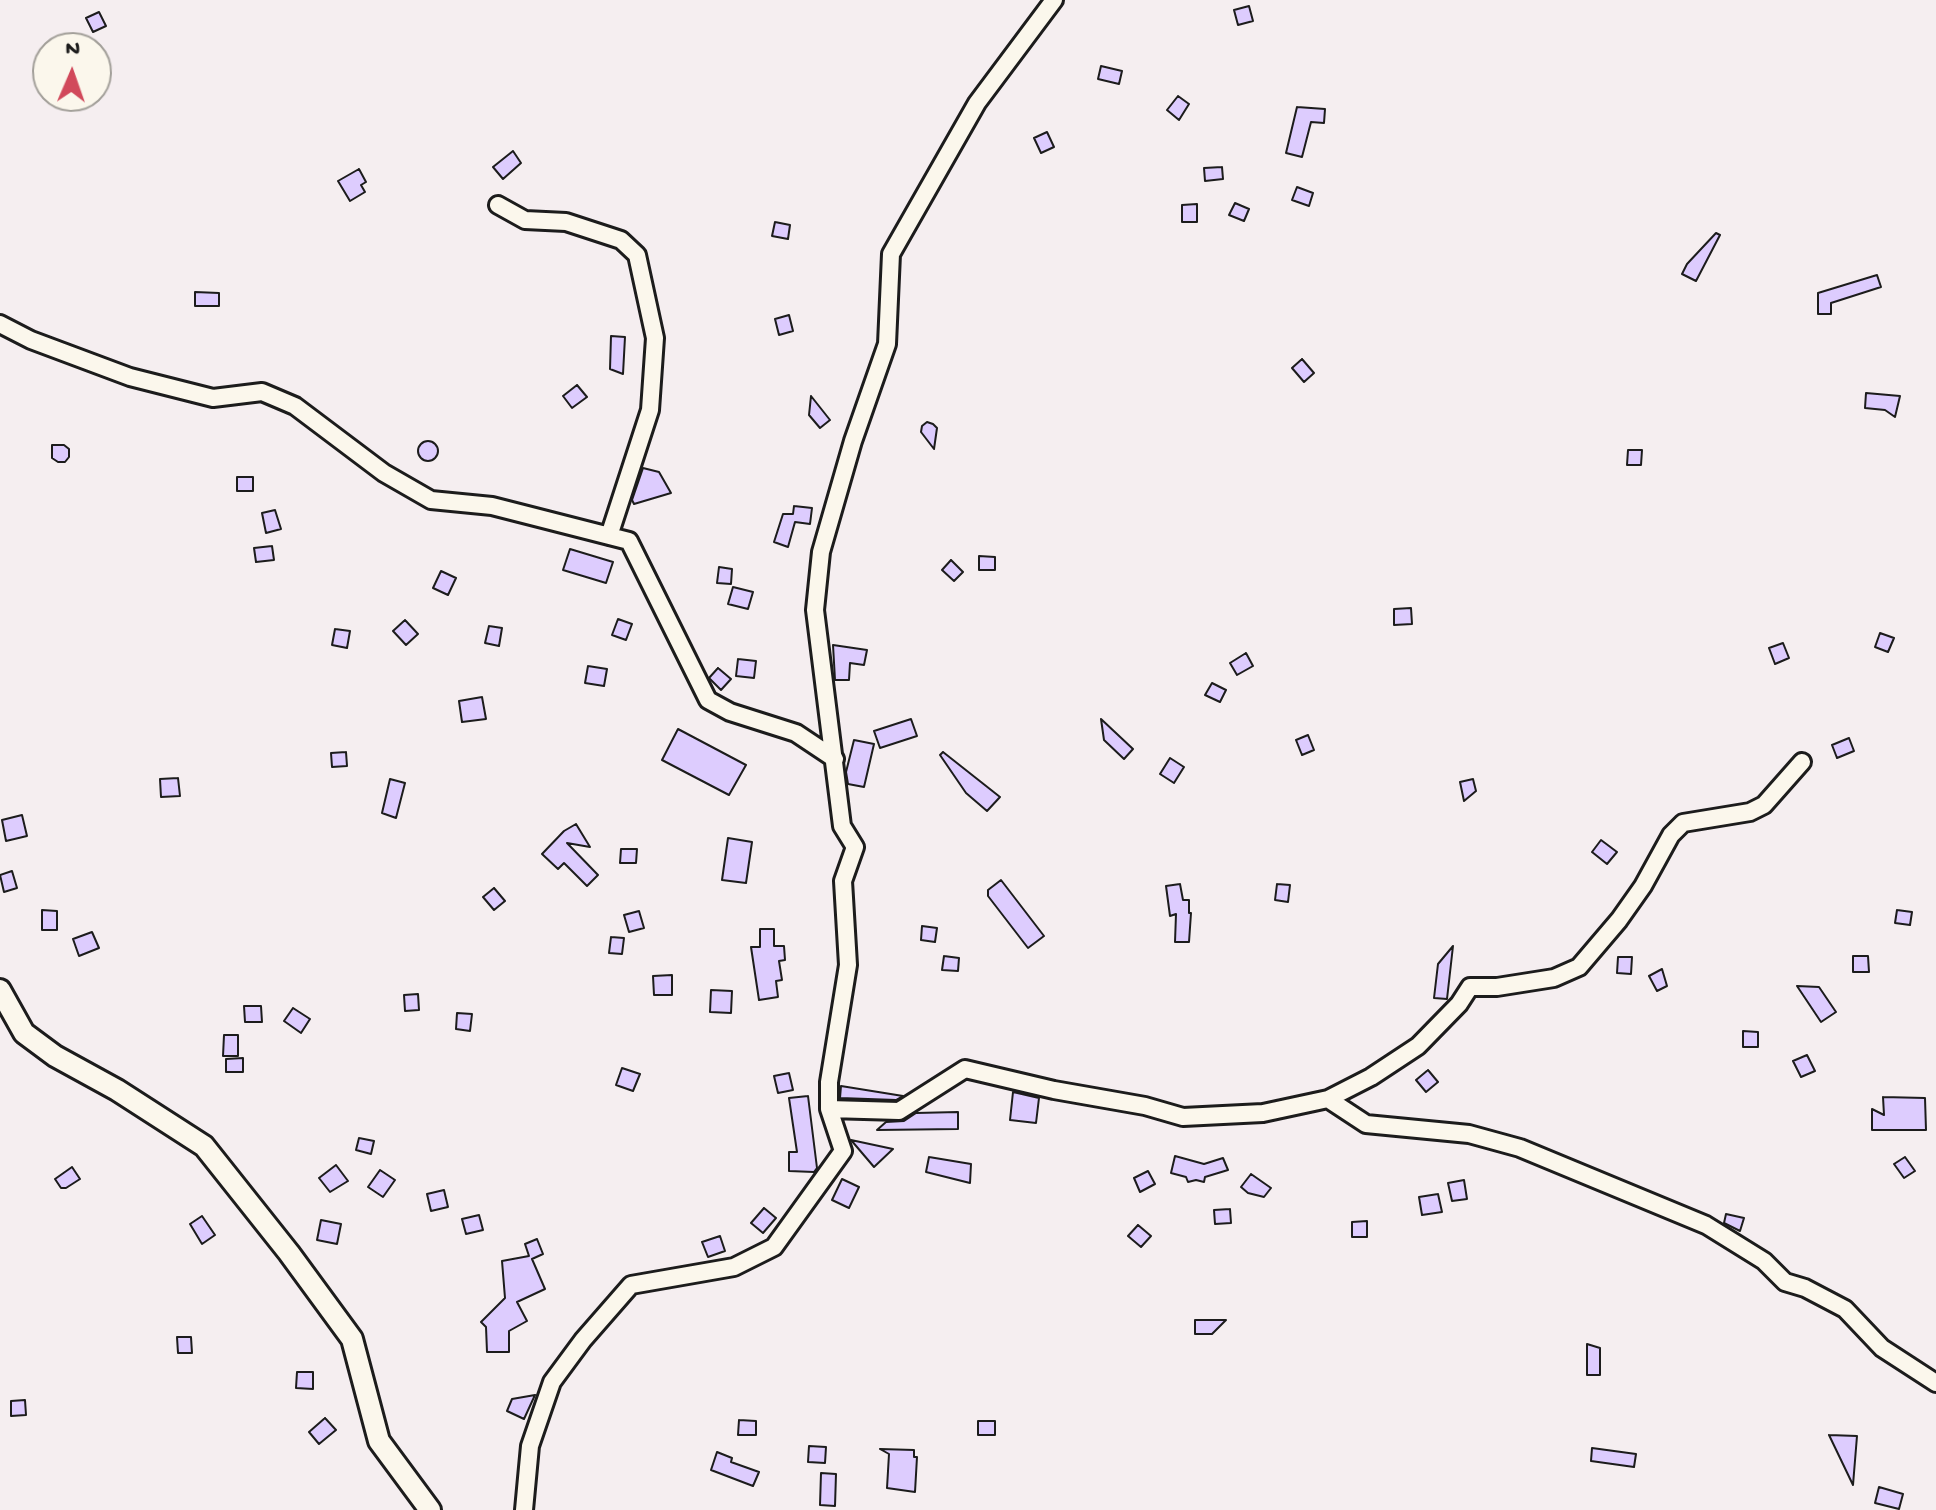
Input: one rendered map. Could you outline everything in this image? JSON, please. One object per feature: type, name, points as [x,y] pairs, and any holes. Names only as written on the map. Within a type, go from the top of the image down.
[{"type":"street","points":[[524,1510],[530,1446],[552,1382],[583,1340],[631,1285],[734,1267],[774,1247],[843,1151],[829,1109],[829,1082],[848,965],[843,881],[855,847],[842,826],[815,610],[821,552],[853,441],[887,344],[891,254],[977,103],[1054,0]]},
{"type":"street","points":[[498,205],[525,220],[566,222],[621,240],[637,255],[655,338],[650,410],[609,536]]},
{"type":"street","points":[[0,324],[31,340],[130,377],[213,398],[262,392],[295,406],[384,473],[431,500],[492,506],[629,541],[708,700],[730,712],[796,733],[835,759]]},
{"type":"street","points":[[829,1109],[899,1111],[965,1069],[1054,1090],[1145,1106],[1183,1117],[1263,1113],[1328,1099],[1371,1077],[1418,1046],[1459,1004],[1470,987],[1497,987],[1554,978],[1579,967],[1619,920],[1643,886],[1671,835],[1683,823],[1750,812],[1764,805],[1802,762]]},
{"type":"street","points":[[0,990],[24,1033],[55,1056],[117,1090],[204,1146],[352,1339],[379,1441],[430,1510]]},
{"type":"street","points":[[1328,1099],[1366,1124],[1469,1134],[1520,1148],[1706,1225],[1764,1261],[1785,1282],[1805,1288],[1845,1309],[1882,1348],[1936,1383]]},
{"type":"building","points":[[1249,6],[1253,21],[1238,25],[1234,10]]},
{"type":"building","points":[[99,12],[106,26],[93,32],[86,18]]},
{"type":"building","points":[[1101,66],[1122,71],[1119,84],[1098,79]]},
{"type":"building","points":[[1178,96],[1189,104],[1179,120],[1167,110]]},
{"type":"building","points":[[1297,107],[1325,109],[1324,123],[1311,122],[1302,157],[1286,153]]},
{"type":"building","points":[[1047,132],[1054,147],[1041,153],[1034,138]]},
{"type":"building","points":[[513,151],[521,163],[503,179],[493,167]]},
{"type":"building","points":[[1222,167],[1223,179],[1205,181],[1204,168]]},
{"type":"building","points":[[359,169],[366,182],[361,185],[365,192],[350,201],[338,181]]},
{"type":"building","points":[[1297,187],[1313,193],[1309,206],[1292,200]]},
{"type":"building","points":[[1235,203],[1249,209],[1244,221],[1229,215]]},
{"type":"building","points":[[1197,204],[1197,222],[1182,222],[1182,205]]},
{"type":"building","points":[[775,222],[790,225],[788,239],[772,236]]},
{"type":"building","points":[[1716,233],[1720,235],[1696,281],[1682,274],[1687,264]]},
{"type":"building","points":[[1877,275],[1881,287],[1831,303],[1831,314],[1818,314],[1818,293]]},
{"type":"building","points":[[195,292],[219,293],[219,306],[195,306]]},
{"type":"building","points":[[789,315],[793,331],[779,335],[775,319]]},
{"type":"building","points":[[611,336],[625,337],[623,374],[610,369]]},
{"type":"building","points":[[1302,359],[1314,373],[1304,382],[1292,368]]},
{"type":"building","points":[[577,385],[587,397],[572,408],[563,396]]},
{"type":"building","points":[[1866,393],[1900,396],[1895,417],[1885,410],[1865,408]]},
{"type":"building","points":[[811,396],[830,420],[820,428],[809,415]]},
{"type":"building","points":[[927,422],[937,428],[934,449],[921,432]]},
{"type":"building","points":[[428,441],[435,444],[438,451],[435,458],[428,461],[421,458],[418,451],[421,444]]},
{"type":"building","points":[[52,445],[64,445],[69,449],[65,462],[52,458]]},
{"type":"building","points":[[1628,450],[1642,450],[1641,465],[1627,465]]},
{"type":"building","points":[[643,468],[659,472],[671,493],[634,504],[632,500]]},
{"type":"building","points":[[237,477],[253,477],[253,491],[237,491]]},
{"type":"building","points":[[794,506],[812,508],[810,524],[795,522],[788,547],[774,542],[783,514],[793,514]]},
{"type":"building","points":[[275,510],[281,529],[266,533],[262,513]]},
{"type":"building","points":[[272,546],[274,560],[256,562],[254,548]]},
{"type":"building","points":[[570,549],[613,562],[606,583],[563,570]]},
{"type":"building","points":[[979,556],[995,557],[995,570],[979,570]]},
{"type":"building","points":[[951,560],[963,572],[954,581],[942,570]]},
{"type":"building","points":[[719,567],[732,569],[731,584],[717,583]]},
{"type":"building","points":[[441,571],[456,578],[448,595],[433,588]]},
{"type":"building","points":[[733,587],[753,592],[748,609],[728,604]]},
{"type":"building","points":[[1411,608],[1412,624],[1394,625],[1394,609]]},
{"type":"building","points":[[618,619],[632,624],[626,640],[612,635]]},
{"type":"building","points":[[405,620],[418,634],[406,645],[393,631]]},
{"type":"building","points":[[489,626],[502,628],[499,646],[485,643]]},
{"type":"building","points":[[335,629],[350,631],[347,648],[332,645]]},
{"type":"building","points":[[1880,633],[1894,638],[1888,652],[1875,647]]},
{"type":"building","points":[[1783,643],[1789,658],[1775,664],[1769,648]]},
{"type":"building","points":[[833,645],[867,650],[864,665],[850,663],[849,680],[835,680]]},
{"type":"building","points":[[1246,653],[1253,666],[1237,675],[1230,663]]},
{"type":"building","points":[[738,659],[756,661],[754,678],[736,676]]},
{"type":"building","points":[[588,666],[607,669],[604,686],[585,683]]},
{"type":"building","points":[[718,668],[731,679],[721,690],[709,678]]},
{"type":"building","points":[[1212,683],[1226,690],[1220,702],[1205,695]]},
{"type":"building","points":[[482,697],[486,719],[462,722],[459,701]]},
{"type":"building","points":[[911,719],[917,736],[880,748],[874,731]]},
{"type":"building","points":[[1101,719],[1133,749],[1124,759],[1104,740]]},
{"type":"building","points":[[678,729],[746,765],[729,795],[662,760]]},
{"type":"building","points":[[1308,735],[1314,750],[1302,755],[1296,740]]},
{"type":"building","points":[[1849,738],[1854,751],[1837,758],[1832,745]]},
{"type":"building","points":[[854,740],[874,744],[864,787],[848,784],[846,772]]},
{"type":"building","points":[[346,752],[347,766],[332,767],[331,753]]},
{"type":"building","points":[[943,752],[1000,797],[987,811],[966,793],[940,755]]},
{"type":"building","points":[[1170,758],[1184,767],[1174,783],[1160,774]]},
{"type":"building","points":[[178,778],[180,796],[161,797],[160,779]]},
{"type":"building","points":[[390,779],[405,783],[396,818],[382,813]]},
{"type":"building","points":[[1473,779],[1476,791],[1464,801],[1460,782]]},
{"type":"building","points":[[22,815],[27,836],[6,841],[2,820]]},
{"type":"building","points":[[576,824],[590,847],[567,843],[598,875],[587,886],[564,863],[558,869],[542,854],[564,831]]},
{"type":"building","points":[[728,838],[752,842],[746,883],[722,880]]},
{"type":"building","points":[[1601,840],[1617,852],[1607,864],[1592,852]]},
{"type":"building","points":[[621,849],[637,849],[636,863],[620,863]]},
{"type":"building","points":[[12,871],[17,888],[4,892],[0,875]]},
{"type":"building","points":[[1001,880],[1044,936],[1028,948],[988,896],[988,890]]},
{"type":"building","points":[[1180,884],[1183,900],[1189,900],[1189,942],[1175,942],[1176,914],[1170,916],[1166,886]]},
{"type":"building","points":[[1277,884],[1290,885],[1288,902],[1275,900]]},
{"type":"building","points":[[494,888],[505,901],[494,910],[483,897]]},
{"type":"building","points":[[42,910],[57,911],[57,930],[42,930]]},
{"type":"building","points":[[1897,910],[1912,912],[1910,925],[1895,923]]},
{"type":"building","points":[[639,911],[644,928],[629,932],[624,915]]},
{"type":"building","points":[[922,926],[937,928],[935,942],[921,940]]},
{"type":"building","points":[[760,929],[774,929],[774,946],[784,946],[785,960],[779,961],[782,980],[776,981],[778,997],[759,1000],[751,947],[760,947]]},
{"type":"building","points":[[92,932],[99,948],[79,956],[73,939]]},
{"type":"building","points":[[611,937],[624,938],[622,954],[609,953]]},
{"type":"building","points":[[1453,946],[1447,999],[1434,998],[1438,964]]},
{"type":"building","points":[[944,956],[959,958],[958,971],[942,970]]},
{"type":"building","points":[[1853,956],[1868,956],[1869,972],[1853,972]]},
{"type":"building","points":[[1618,957],[1632,957],[1631,974],[1617,973]]},
{"type":"building","points":[[1662,969],[1667,986],[1657,991],[1649,976]]},
{"type":"building","points":[[672,975],[672,995],[654,995],[653,976]]},
{"type":"building","points":[[1797,986],[1819,987],[1836,1012],[1821,1022]]},
{"type":"building","points":[[711,990],[732,991],[731,1013],[710,1012]]},
{"type":"building","points":[[418,994],[419,1010],[405,1011],[404,995]]},
{"type":"building","points":[[244,1006],[261,1006],[262,1022],[245,1022]]},
{"type":"building","points":[[293,1008],[310,1019],[301,1033],[284,1021]]},
{"type":"building","points":[[457,1013],[472,1014],[470,1031],[456,1029]]},
{"type":"building","points":[[1743,1031],[1758,1032],[1758,1047],[1743,1047]]},
{"type":"building","points":[[224,1035],[238,1035],[238,1056],[223,1056]]},
{"type":"building","points":[[1807,1055],[1815,1071],[1801,1077],[1793,1061]]},
{"type":"building","points":[[243,1058],[243,1072],[226,1072],[226,1059]]},
{"type":"building","points":[[622,1068],[640,1074],[633,1091],[616,1085]]},
{"type":"building","points":[[1428,1070],[1438,1082],[1426,1092],[1416,1080]]},
{"type":"building","points":[[789,1073],[793,1090],[778,1093],[774,1076]]},
{"type":"building","points":[[841,1086],[903,1096],[896,1100],[840,1098]]},
{"type":"building","points":[[1013,1092],[1039,1098],[1036,1123],[1010,1120]]},
{"type":"building","points":[[808,1096],[817,1168],[814,1172],[789,1171],[789,1152],[797,1152],[789,1098]]},
{"type":"building","points":[[1883,1097],[1925,1098],[1926,1130],[1872,1130],[1872,1109],[1884,1115]]},
{"type":"building","points":[[958,1112],[958,1129],[877,1130],[886,1122],[904,1121],[916,1113]]},
{"type":"building","points":[[359,1138],[374,1141],[371,1154],[356,1150]]},
{"type":"building","points":[[851,1140],[893,1149],[874,1167]]},
{"type":"building","points":[[1175,1156],[1204,1164],[1223,1158],[1228,1170],[1205,1177],[1204,1182],[1188,1182],[1186,1177],[1171,1173]]},
{"type":"building","points":[[929,1157],[971,1164],[970,1183],[926,1172]]},
{"type":"building","points":[[1905,1157],[1915,1171],[1904,1178],[1894,1164]]},
{"type":"building","points":[[336,1165],[348,1181],[330,1192],[319,1178]]},
{"type":"building","points":[[72,1167],[80,1179],[61,1188],[55,1179]]},
{"type":"building","points":[[380,1170],[395,1180],[383,1197],[368,1187]]},
{"type":"building","points":[[1148,1171],[1155,1184],[1140,1192],[1134,1178]]},
{"type":"building","points":[[1251,1174],[1271,1188],[1264,1197],[1248,1193],[1241,1187]]},
{"type":"building","points":[[842,1179],[859,1187],[849,1208],[832,1200]]},
{"type":"building","points":[[1464,1180],[1467,1199],[1452,1201],[1448,1183]]},
{"type":"building","points":[[444,1190],[448,1207],[431,1211],[427,1194]]},
{"type":"building","points":[[1438,1194],[1442,1212],[1422,1215],[1419,1197]]},
{"type":"building","points":[[764,1208],[776,1218],[763,1233],[751,1223]]},
{"type":"building","points":[[1230,1209],[1231,1223],[1215,1224],[1214,1210]]},
{"type":"building","points":[[1726,1214],[1744,1218],[1740,1231],[1724,1223]]},
{"type":"building","points":[[479,1215],[483,1230],[466,1234],[462,1219]]},
{"type":"building","points":[[202,1216],[215,1235],[202,1244],[190,1224]]},
{"type":"building","points":[[321,1220],[341,1224],[337,1244],[317,1240]]},
{"type":"building","points":[[1367,1221],[1367,1237],[1352,1237],[1352,1222]]},
{"type":"building","points":[[1138,1225],[1151,1236],[1141,1247],[1128,1236]]},
{"type":"building","points":[[720,1236],[725,1251],[708,1257],[702,1242]]},
{"type":"building","points":[[537,1239],[543,1254],[532,1259],[545,1289],[517,1302],[527,1321],[509,1331],[509,1352],[487,1352],[486,1327],[481,1322],[505,1298],[502,1261],[529,1256],[525,1244]]},
{"type":"building","points":[[1195,1320],[1226,1320],[1212,1334],[1195,1334]]},
{"type":"building","points":[[177,1337],[191,1337],[192,1353],[178,1353]]},
{"type":"building","points":[[1587,1344],[1600,1348],[1600,1375],[1587,1375]]},
{"type":"building","points":[[297,1372],[313,1372],[313,1389],[296,1388]]},
{"type":"building","points":[[535,1395],[524,1419],[507,1411],[512,1399]]},
{"type":"building","points":[[25,1400],[26,1415],[11,1416],[11,1401]]},
{"type":"building","points":[[325,1418],[336,1430],[319,1444],[309,1432]]},
{"type":"building","points":[[739,1420],[756,1421],[756,1435],[738,1435]]},
{"type":"building","points":[[978,1421],[995,1421],[995,1435],[978,1435]]},
{"type":"building","points":[[1829,1435],[1857,1436],[1853,1485]]},
{"type":"building","points":[[809,1446],[826,1447],[825,1463],[808,1462]]},
{"type":"building","points":[[1592,1448],[1636,1454],[1634,1467],[1591,1461]]},
{"type":"building","points":[[880,1449],[914,1450],[914,1457],[917,1457],[915,1492],[887,1488],[889,1454]]},
{"type":"building","points":[[717,1452],[732,1458],[731,1462],[759,1472],[753,1486],[711,1470]]},
{"type":"building","points":[[821,1473],[836,1474],[835,1506],[820,1505]]},
{"type":"building","points":[[1879,1487],[1903,1494],[1899,1509],[1875,1503]]}]
